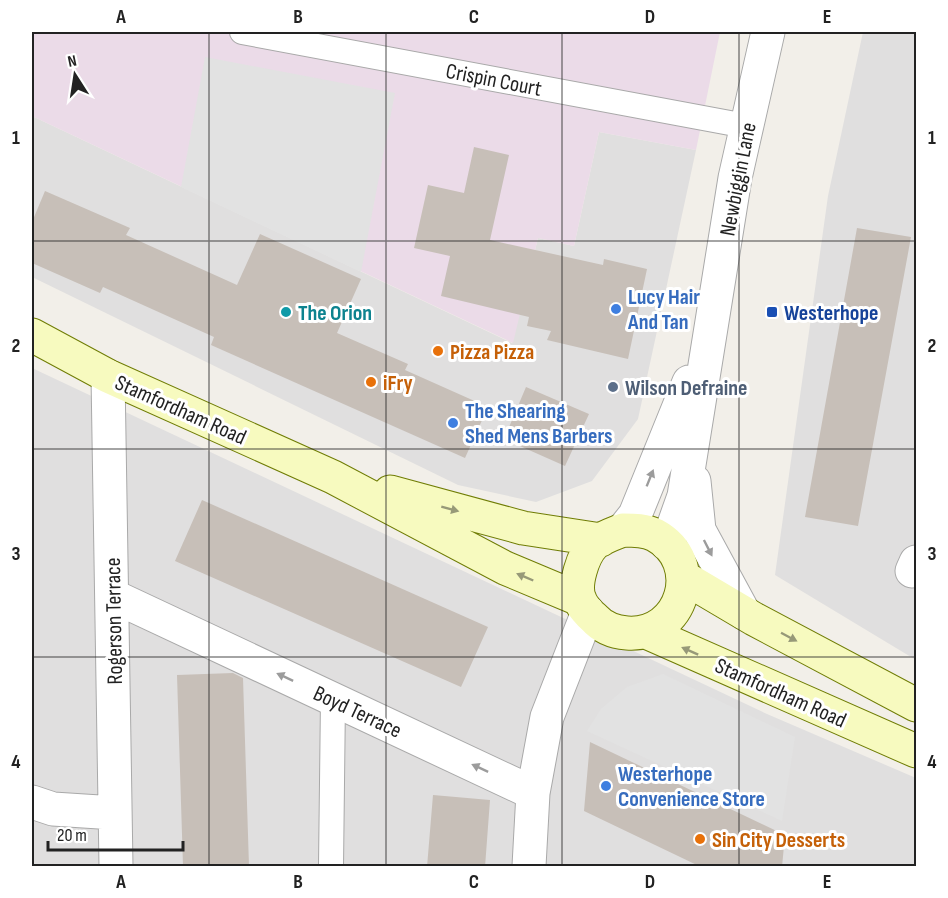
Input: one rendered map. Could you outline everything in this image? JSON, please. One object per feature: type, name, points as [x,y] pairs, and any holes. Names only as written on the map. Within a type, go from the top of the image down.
[{"type":"main road","name":"Stamfordham Road","points":[[32,335],[108,376],[333,477],[592,613]]},
{"type":"main road","name":"Stamfordham Road","points":[[333,477],[523,528],[612,535]]},
{"type":"main road","points":[[639,530],[654,535],[667,544],[678,559],[683,577],[681,595],[674,611],[662,624],[646,632],[620,633],[592,613],[579,576],[584,560],[593,546],[612,535],[639,530]]},
{"type":"main road","points":[[683,577],[744,613],[916,705]]},
{"type":"main road","name":"Stamfordham Road","points":[[646,632],[916,751]]},
{"type":"street","name":"Newbiggin Lane","points":[[667,544],[684,496],[735,178],[768,32]]},
{"type":"street","name":"Newbiggin Lane","points":[[612,535],[634,515],[711,327]]},
{"type":"street","name":"Rogerson Terrace","points":[[108,376],[116,867]]},
{"type":"street","points":[[691,450],[699,530],[744,613]]},
{"type":"street","name":"Boyd Terrace","points":[[113,596],[533,793]]},
{"type":"street","points":[[529,867],[533,793],[547,717],[592,613]]},
{"type":"street","points":[[32,802],[53,809],[115,813]]},
{"type":"lane","name":"Crispin Court","points":[[242,32],[746,126]]},
{"type":"lane","points":[[331,867],[333,699]]},
{"type":"shaded area","points":[[32,32],[720,32],[696,150],[599,132],[574,246],[538,238],[513,343],[32,116]]},
{"type":"shaded area","points":[[863,32],[916,32],[916,660],[775,575],[828,196]]},
{"type":"shaded area","points":[[205,57],[395,93],[361,272],[181,187]]},
{"type":"shaded area","points":[[32,116],[512,343],[538,238],[574,246],[599,132],[696,150],[638,419],[592,481],[536,502],[458,485],[32,277]]},
{"type":"shaded area","points":[[32,368],[767,714],[916,778],[916,866],[32,866]]},
{"type":"shaded area","points":[[663,674],[795,737],[782,821],[587,731],[601,709],[627,687]]},
{"type":"building","points":[[474,147],[509,155],[490,240],[603,265],[604,259],[647,269],[628,359],[547,340],[551,331],[527,326],[529,317],[441,296],[450,256],[414,248],[428,185],[464,193]]},
{"type":"building","points":[[45,191],[130,228],[126,235],[237,285],[260,234],[361,279],[337,333],[408,364],[405,370],[488,407],[465,458],[211,345],[214,337],[103,287],[100,293],[32,263],[32,222]]},
{"type":"building","points":[[857,228],[911,237],[858,526],[805,517]]},
{"type":"building","points":[[526,387],[589,414],[565,466],[504,439]]},
{"type":"building","points":[[202,500],[488,627],[461,687],[175,561]]},
{"type":"building","points":[[233,673],[243,678],[249,866],[183,866],[177,675]]},
{"type":"building","points":[[590,742],[785,835],[782,867],[701,867],[584,811]]},
{"type":"building","points":[[433,795],[490,800],[485,867],[427,867]]},
{"type":"place","name":"Lucy Hair And Tan","points":[[616,309]]},
{"type":"place","name":"The Orion","points":[[286,312]]},
{"type":"place","name":"Westerhope","points":[[772,312]]},
{"type":"place","name":"Pizza Pizza","points":[[438,351]]},
{"type":"place","name":"iFry","points":[[371,382]]},
{"type":"place","name":"Wilson Defraine","points":[[613,387]]},
{"type":"place","name":"The Shearing Shed Mens Barbers","points":[[453,423]]},
{"type":"place","name":"Westerhope Convenience Store","points":[[606,786]]},
{"type":"place","name":"Sin City Desserts","points":[[700,839]]}]
